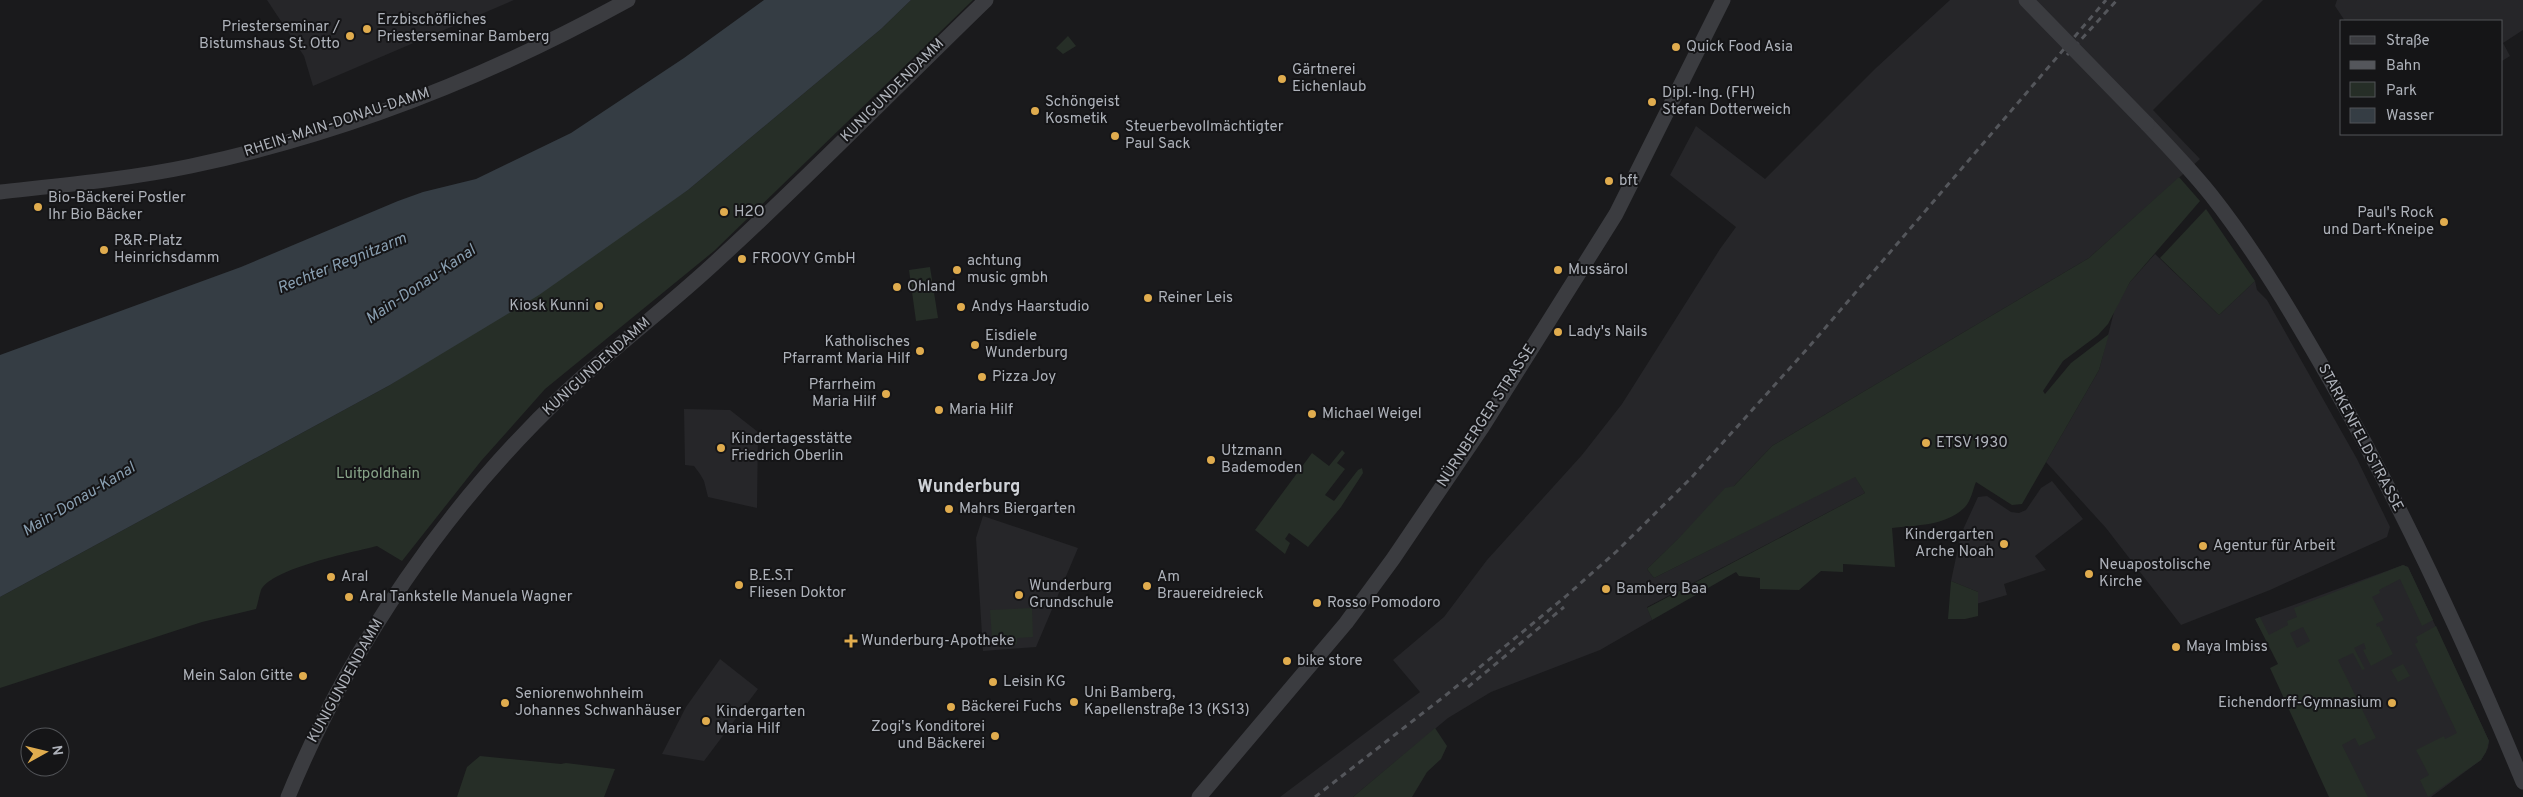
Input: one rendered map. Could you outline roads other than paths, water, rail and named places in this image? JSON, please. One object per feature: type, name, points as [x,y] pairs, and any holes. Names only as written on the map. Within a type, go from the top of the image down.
[{"type":"street","name":"RHEIN-MAIN-DONAU-DAMM","points":[[0,192],[170,170],[279,145],[417,98],[469,77],[628,0]]},
{"type":"street","name":"KUNIGUNDENDAMM","points":[[288,797],[318,727],[366,640],[425,554],[486,476],[564,394],[733,246],[986,0]]},
{"type":"street","name":"NÜRNBERGER STRASSE","points":[[1199,797],[1346,623],[1393,559],[1483,426],[1616,214],[1723,0]]},
{"type":"street","name":"STARKENFELDSTRASSE","points":[[2026,0],[2147,124],[2212,196],[2263,267],[2291,311],[2357,427],[2426,563],[2523,782]]},
{"type":"water","points":[[764,0],[911,0],[881,29],[688,190],[539,295],[390,385],[0,597],[0,355],[241,267],[398,201],[423,192],[476,179],[571,133],[684,58]]},
{"type":"railway","points":[[1315,797],[1446,695],[1565,597],[1617,551],[1691,478],[1808,348],[2106,0]]},
{"type":"railway","points":[[2067,55],[2117,0]]},
{"type":"railway","points":[[1468,687],[1564,607]]},
{"type":"place","name":"Erzbischöfliches Priesterseminar Bamberg","points":[[367,29]]},
{"type":"place","name":"Priesterseminar / Bistumshaus St. Otto","points":[[350,36]]},
{"type":"place","name":"Quick Food Asia","points":[[1676,47]]},
{"type":"place","name":"Gärtnerei Eichenlaub","points":[[1282,79]]},
{"type":"place","name":"Dipl.-Ing. (FH) Stefan Dotterweich","points":[[1652,102]]},
{"type":"place","name":"Schöngeist Kosmetik","points":[[1035,111]]},
{"type":"place","name":"Steuerbevollmächtigter Paul Sack","points":[[1115,136]]},
{"type":"place","name":"bft","points":[[1609,181]]},
{"type":"place","name":"Bio-Bäckerei Postler Ihr Bio Bäcker","points":[[38,207]]},
{"type":"place","name":"H2O","points":[[724,212]]},
{"type":"place","name":"Paul's Rock und Dart-Kneipe","points":[[2444,222]]},
{"type":"place","name":"P&R-Platz Heinrichsdamm","points":[[104,250]]},
{"type":"place","name":"FROOVY GmbH","points":[[742,259]]},
{"type":"place","name":"achtung music gmbh","points":[[957,270]]},
{"type":"place","name":"Mussärol","points":[[1558,270]]},
{"type":"place","name":"Ohland","points":[[897,287]]},
{"type":"place","name":"Reiner Leis","points":[[1148,298]]},
{"type":"place","name":"Kiosk Kunni","points":[[599,306]]},
{"type":"place","name":"Andys Haarstudio","points":[[961,307]]},
{"type":"place","name":"Lady's Nails","points":[[1558,332]]},
{"type":"place","name":"Eisdiele Wunderburg","points":[[975,345]]},
{"type":"place","name":"Katholisches Pfarramt Maria Hilf","points":[[920,351]]},
{"type":"place","name":"Pizza Joy","points":[[982,377]]},
{"type":"place","name":"Pfarrheim Maria Hilf","points":[[886,394]]},
{"type":"place","name":"Maria Hilf","points":[[939,410]]},
{"type":"place","name":"Michael Weigel","points":[[1312,414]]},
{"type":"place","name":"ETSV 1930","points":[[1926,443]]},
{"type":"place","name":"Kindertagesstätte Friedrich Oberlin","points":[[721,448]]},
{"type":"place","name":"Utzmann Bademoden","points":[[1211,460]]},
{"type":"place","name":"Mahrs Biergarten","points":[[949,509]]},
{"type":"place","name":"Kindergarten Arche Noah","points":[[2004,544]]},
{"type":"place","name":"Agentur für Arbeit","points":[[2203,546]]},
{"type":"place","name":"Neuapostolische Kirche","points":[[2089,574]]},
{"type":"place","name":"Aral","points":[[331,577]]},
{"type":"place","name":"B.E.S.T Fliesen Doktor","points":[[739,585]]},
{"type":"place","name":"Am Brauereidreieck","points":[[1147,586]]},
{"type":"place","name":"Bamberg Baa","points":[[1606,589]]},
{"type":"place","name":"Wunderburg Grundschule","points":[[1019,595]]},
{"type":"place","name":"Aral Tankstelle Manuela Wagner","points":[[349,597]]},
{"type":"place","name":"Rosso Pomodoro","points":[[1317,603]]},
{"type":"place","name":"Wunderburg-Apotheke","points":[[851,641]]},
{"type":"place","name":"Maya Imbiss","points":[[2176,647]]},
{"type":"place","name":"bike store","points":[[1287,661]]},
{"type":"place","name":"Mein Salon Gitte","points":[[303,676]]},
{"type":"place","name":"Leisin KG","points":[[993,682]]},
{"type":"place","name":"Uni Bamberg, Kapellenstraße 13 (KS13)","points":[[1074,702]]},
{"type":"place","name":"Seniorenwohnheim Johannes Schwanhäuser","points":[[505,703]]},
{"type":"place","name":"Eichendorff-Gymnasium","points":[[2392,703]]},
{"type":"place","name":"Bäckerei Fuchs","points":[[951,707]]},
{"type":"place","name":"Kindergarten Maria Hilf","points":[[706,721]]},
{"type":"place","name":"Zogi's Konditorei und Bäckerei","points":[[995,736]]},
{"type":"district","name":"Wunderburg","points":[[969,487]]},
{"type":"water label","name":"Rechter Regnitzarm","points":[[342,264]]},
{"type":"water label","name":"Main-Donau-Kanal","points":[[421,285]]},
{"type":"water label","name":"Main-Donau-Kanal","points":[[79,500]]},
{"type":"park label","name":"Luitpoldhain","points":[[378,474]]}]
